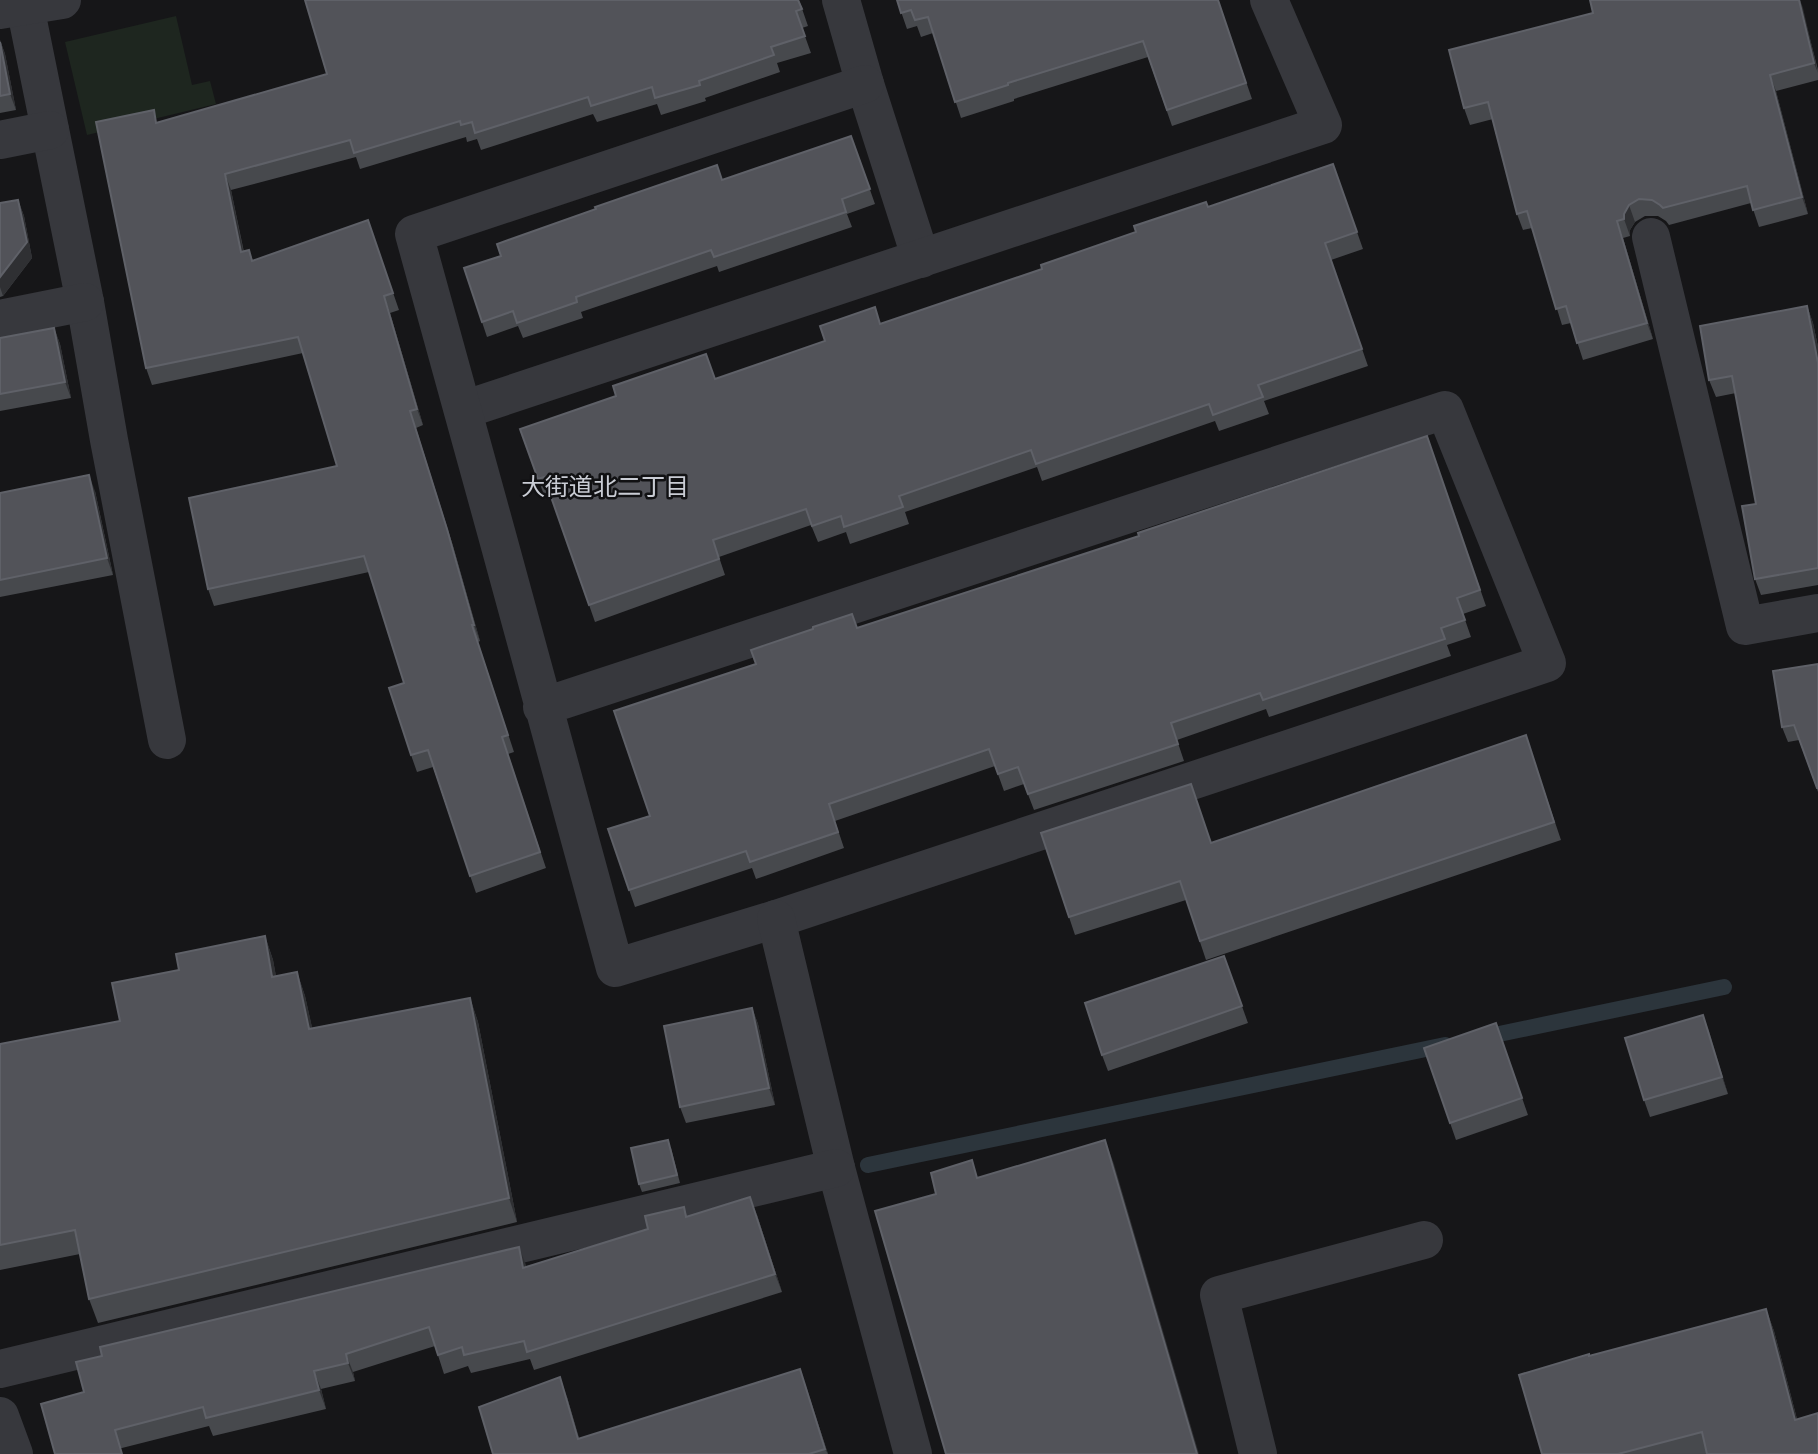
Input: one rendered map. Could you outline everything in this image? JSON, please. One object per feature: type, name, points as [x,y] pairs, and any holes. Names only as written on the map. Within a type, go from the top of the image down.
[{"type":"street","points":[[841,0],[921,259]]},
{"type":"street","points":[[463,410],[1323,125],[1269,0]]},
{"type":"street","points":[[29,5],[50,130],[167,740]]},
{"type":"street","points":[[542,707],[1445,410],[1547,663],[776,919],[615,968],[542,707],[414,234],[865,84]]},
{"type":"street","points":[[0,139],[50,130]]},
{"type":"street","points":[[1651,237],[1745,626],[1818,613]]},
{"type":"street","points":[[0,319],[85,302]]},
{"type":"street","points":[[776,919],[836,1168],[913,1454]]},
{"type":"street","points":[[0,1369],[836,1168]]},
{"type":"street","points":[[1258,1454],[1219,1295],[1424,1240]]},
{"type":"street","points":[[0,1416],[14,1454]]},
{"type":"shaded area","points":[[176,16],[192,85],[210,81],[216,104],[87,135],[65,42]]},
{"type":"building","points":[[305,0],[798,0],[802,9],[796,11],[805,36],[771,47],[774,55],[699,81],[700,85],[655,98],[652,87],[591,106],[588,97],[475,133],[472,122],[461,125],[460,121],[354,153],[350,140],[225,174],[241,252],[249,250],[252,261],[368,220],[393,293],[384,296],[417,409],[410,411],[447,529],[472,625],[508,735],[502,737],[540,852],[470,876],[428,750],[411,755],[389,688],[404,683],[364,556],[208,589],[189,498],[337,466],[298,337],[146,368],[96,122],[154,110],[156,123],[327,74]]},
{"type":"building","points":[[897,0],[1218,0],[1246,83],[1167,110],[1143,41],[955,102],[928,17],[915,20],[911,10],[901,13]]},
{"type":"building","points":[[1590,0],[1799,0],[1814,63],[1770,75],[1802,197],[1753,210],[1747,186],[1663,208],[1652,200],[1639,199],[1629,205],[1624,219],[1617,221],[1647,323],[1577,343],[1566,306],[1556,309],[1527,211],[1517,214],[1488,102],[1464,108],[1449,50],[1593,13]]},
{"type":"building","points":[[0,42],[10,94],[0,96]]},
{"type":"building","points":[[851,136],[870,189],[842,199],[846,212],[714,257],[711,250],[576,297],[577,302],[517,323],[513,311],[482,322],[464,268],[501,256],[497,244],[717,165],[722,180]]},
{"type":"building","points":[[1333,164],[1357,232],[1325,243],[1362,349],[1258,385],[1263,397],[1213,415],[1209,404],[1036,464],[1031,450],[899,496],[903,507],[844,527],[841,516],[812,526],[806,509],[713,540],[719,559],[589,605],[544,477],[538,479],[520,429],[616,396],[613,386],[706,354],[715,379],[825,341],[820,326],[875,307],[880,324],[1042,269],[1041,265],[1136,232],[1134,226],[1206,202],[1208,207]]},
{"type":"building","points":[[18,200],[27,242],[0,277],[0,203]]},
{"type":"building","points":[[1807,306],[1818,363],[1818,568],[1755,579],[1742,506],[1756,504],[1732,376],[1709,380],[1700,326]]},
{"type":"building","points":[[54,328],[65,382],[0,394],[0,338]]},
{"type":"building","points":[[1427,436],[1480,590],[1457,598],[1465,620],[1441,628],[1445,639],[1263,700],[1260,693],[1171,723],[1178,744],[1028,794],[1018,767],[998,774],[989,749],[829,804],[838,832],[750,862],[746,851],[629,890],[608,829],[650,816],[614,711],[756,664],[751,650],[813,627],[852,614],[857,628],[1139,536],[1138,533]]},
{"type":"building","points":[[89,475],[107,558],[0,580],[0,493]]},
{"type":"building","points":[[1818,664],[1817,788],[1794,725],[1782,727],[1773,671]]},
{"type":"building","points":[[1526,735],[1554,822],[1200,941],[1180,881],[1069,917],[1041,833],[1191,784],[1211,843]]},
{"type":"building","points":[[265,936],[272,977],[297,972],[309,1029],[470,998],[509,1198],[89,1299],[75,1230],[0,1245],[0,1044],[120,1021],[112,983],[179,970],[176,954]]},
{"type":"building","points":[[1224,956],[1242,1006],[1102,1055],[1085,1003]]},
{"type":"building","points":[[752,1008],[769,1088],[680,1107],[664,1026]]},
{"type":"building","points":[[1703,1015],[1722,1077],[1644,1100],[1625,1038]]},
{"type":"building","points":[[1496,1023],[1522,1098],[1450,1123],[1424,1048]]},
{"type":"building","points":[[668,1140],[677,1175],[639,1184],[631,1148]]},
{"type":"building","points":[[1105,1140],[1197,1454],[946,1454],[875,1211],[936,1194],[931,1173],[972,1160],[977,1178]]},
{"type":"building","points":[[750,1197],[775,1274],[527,1352],[524,1341],[464,1355],[462,1347],[438,1355],[429,1327],[346,1354],[348,1363],[314,1371],[319,1390],[206,1418],[203,1407],[115,1430],[122,1454],[55,1454],[41,1404],[84,1392],[76,1362],[102,1356],[100,1347],[519,1247],[523,1268],[648,1229],[645,1216],[684,1207],[686,1217]]},
{"type":"building","points":[[1766,1309],[1795,1420],[1818,1413],[1818,1454],[1707,1454],[1702,1432],[1618,1454],[1542,1454],[1519,1375],[1589,1354]]},
{"type":"building","points":[[800,1369],[825,1449],[809,1454],[493,1454],[479,1407],[560,1377],[578,1439]]},
{"type":"waterway","points":[[1480,1038],[1724,987]]},
{"type":"waterway","points":[[868,1165],[1445,1045]]},
{"type":"district","name":"大街道北二丁目","points":[[605,486]]}]
